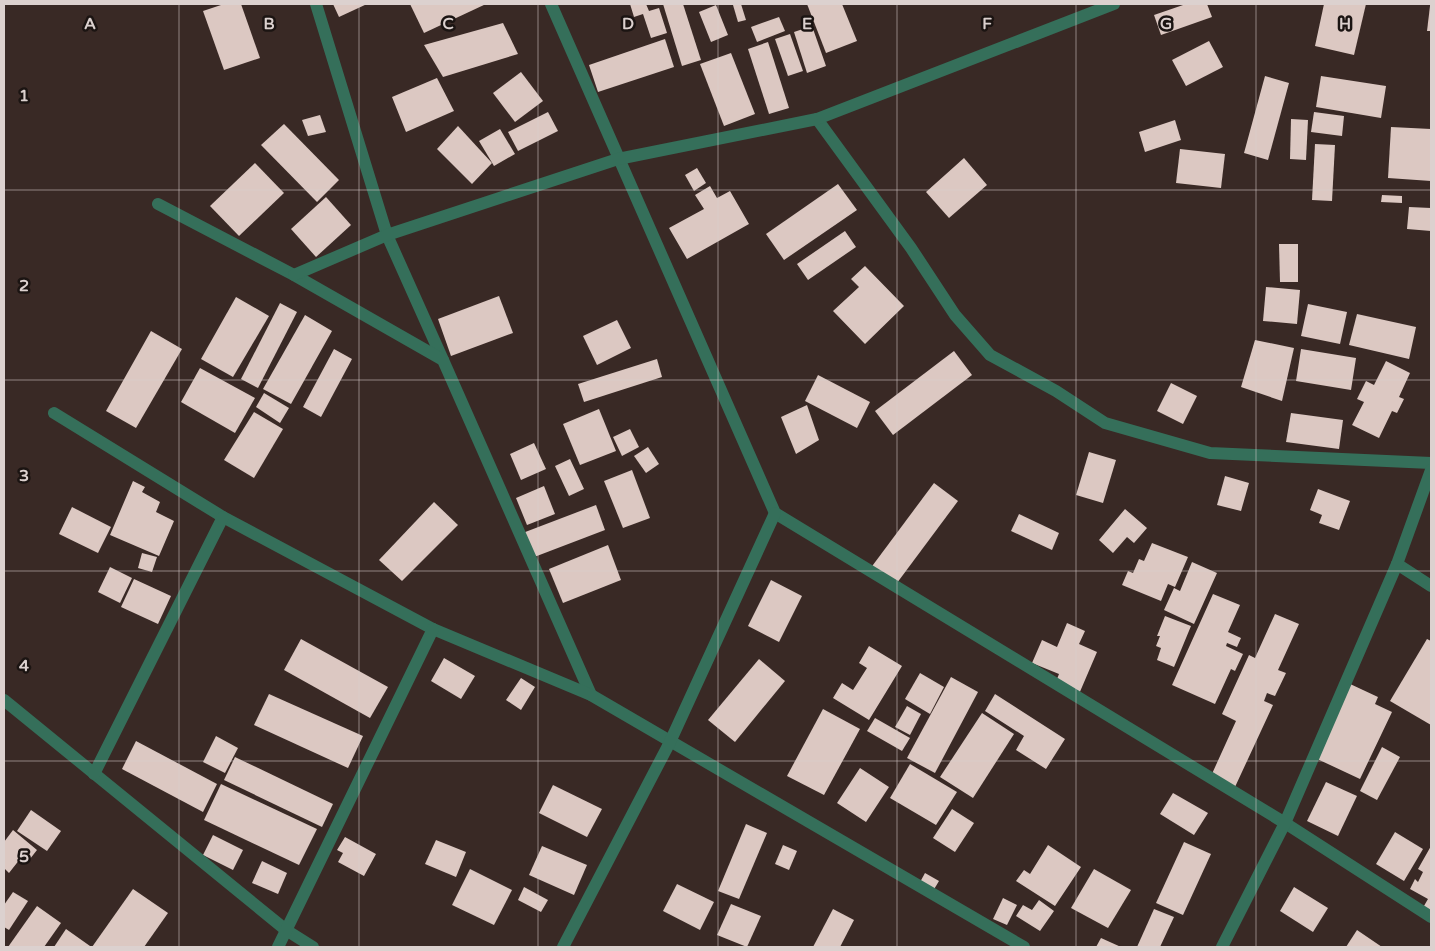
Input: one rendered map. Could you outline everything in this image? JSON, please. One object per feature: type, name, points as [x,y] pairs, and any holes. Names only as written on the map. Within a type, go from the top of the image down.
[{"type":"street","points":[[316,4],[387,235],[591,695]]},
{"type":"street","points":[[552,4],[618,159],[775,513],[1284,823],[1431,917]]},
{"type":"street","points":[[294,274],[387,235],[618,159],[817,119],[1114,4]]},
{"type":"street","points":[[817,119],[911,248],[955,315],[990,355],[1056,391],[1105,423],[1210,454],[1431,463]]},
{"type":"street","points":[[158,204],[294,274],[443,360]]},
{"type":"street","points":[[54,414],[223,517],[433,630],[591,695],[1024,947]]},
{"type":"street","points":[[1222,947],[1284,823],[1397,564],[1431,470]]},
{"type":"street","points":[[564,947],[670,742],[775,513]]},
{"type":"street","points":[[94,774],[223,517]]},
{"type":"street","points":[[1397,564],[1431,586]]},
{"type":"street","points":[[278,947],[433,630]]},
{"type":"street","points":[[4,700],[286,930],[313,947]]},
{"type":"building","points":[[224,4],[241,4],[260,58],[224,70],[203,11]]},
{"type":"building","points":[[333,4],[367,4],[339,17]]},
{"type":"building","points":[[410,4],[486,4],[424,33]]},
{"type":"building","points":[[630,4],[646,4],[649,11],[659,8],[667,33],[651,38],[643,14],[634,17]]},
{"type":"building","points":[[663,4],[683,4],[701,60],[682,66]]},
{"type":"building","points":[[741,4],[746,20],[738,22],[733,5]]},
{"type":"building","points":[[807,4],[842,4],[857,41],[826,53]]},
{"type":"building","points":[[1186,4],[1207,4],[1212,17],[1161,35],[1154,15]]},
{"type":"building","points":[[1324,4],[1366,4],[1354,55],[1315,46]]},
{"type":"building","points":[[716,5],[728,35],[711,42],[699,12]]},
{"type":"building","points":[[1430,6],[1431,31],[1427,31]]},
{"type":"building","points":[[779,17],[785,31],[757,42],[751,27]]},
{"type":"building","points":[[503,23],[518,54],[443,77],[424,45]]},
{"type":"building","points":[[812,26],[826,66],[807,73],[794,32]]},
{"type":"building","points":[[790,34],[803,71],[788,76],[775,39]]},
{"type":"building","points":[[665,39],[674,67],[598,92],[589,65]]},
{"type":"building","points":[[1209,41],[1223,67],[1186,86],[1172,60]]},
{"type":"building","points":[[768,42],[789,108],[769,114],[748,49]]},
{"type":"building","points":[[731,53],[755,114],[724,126],[700,64]]},
{"type":"building","points":[[521,72],[543,101],[515,122],[493,93]]},
{"type":"building","points":[[1265,76],[1289,83],[1268,160],[1244,153]]},
{"type":"building","points":[[1321,76],[1386,86],[1381,118],[1316,107]]},
{"type":"building","points":[[437,78],[454,111],[406,132],[392,97]]},
{"type":"building","points":[[548,112],[558,131],[518,151],[508,132]]},
{"type":"building","points":[[1314,112],[1344,116],[1342,136],[1311,132]]},
{"type":"building","points":[[320,115],[326,132],[308,136],[302,120]]},
{"type":"building","points":[[1291,119],[1308,120],[1306,160],[1290,159]]},
{"type":"building","points":[[1175,120],[1181,140],[1145,152],[1139,132]]},
{"type":"building","points":[[284,124],[339,180],[317,202],[261,145]]},
{"type":"building","points":[[458,126],[492,163],[472,184],[437,149]]},
{"type":"building","points":[[1391,127],[1431,129],[1431,181],[1388,178]]},
{"type":"building","points":[[500,129],[515,154],[494,166],[479,141]]},
{"type":"building","points":[[1315,144],[1335,145],[1332,201],[1312,200]]},
{"type":"building","points":[[1180,149],[1225,154],[1221,188],[1176,183]]},
{"type":"building","points":[[964,158],[987,185],[949,218],[926,192]]},
{"type":"building","points":[[255,163],[284,193],[239,236],[210,206]]},
{"type":"building","points":[[697,168],[706,183],[694,191],[685,175]]},
{"type":"building","points":[[838,184],[857,210],[784,260],[766,234]]},
{"type":"building","points":[[710,186],[717,198],[730,191],[749,224],[687,259],[669,228],[704,209],[695,195]]},
{"type":"building","points":[[1382,195],[1402,196],[1402,203],[1381,202]]},
{"type":"building","points":[[326,197],[351,225],[316,257],[291,229]]},
{"type":"building","points":[[1409,207],[1431,208],[1431,231],[1407,229]]},
{"type":"building","points":[[845,231],[856,247],[808,280],[797,264]]},
{"type":"building","points":[[1279,244],[1298,244],[1298,282],[1280,282]]},
{"type":"building","points":[[865,266],[904,306],[865,344],[833,311],[859,287],[851,279]]},
{"type":"building","points":[[1266,287],[1300,290],[1297,324],[1263,321]]},
{"type":"building","points":[[499,296],[513,333],[451,356],[438,319]]},
{"type":"building","points":[[236,297],[269,316],[233,377],[201,359]]},
{"type":"building","points":[[280,303],[297,312],[258,388],[241,379]]},
{"type":"building","points":[[1308,304],[1347,312],[1340,344],[1301,336]]},
{"type":"building","points":[[1357,314],[1416,327],[1409,359],[1349,345]]},
{"type":"building","points":[[305,315],[332,331],[291,404],[263,389]]},
{"type":"building","points":[[617,320],[631,348],[597,365],[583,336]]},
{"type":"building","points":[[151,331],[182,349],[136,428],[106,411]]},
{"type":"building","points":[[1255,340],[1294,348],[1282,401],[1241,387]]},
{"type":"building","points":[[334,349],[352,359],[321,417],[303,407]]},
{"type":"building","points":[[1301,349],[1356,358],[1351,390],[1296,381]]},
{"type":"building","points":[[954,351],[972,375],[893,435],[875,411]]},
{"type":"building","points":[[657,359],[662,377],[584,402],[578,384]]},
{"type":"building","points":[[1386,361],[1410,373],[1399,397],[1404,399],[1397,413],[1392,411],[1379,438],[1352,425],[1364,402],[1357,399],[1366,381],[1374,385]]},
{"type":"building","points":[[200,368],[255,398],[235,433],[181,402]]},
{"type":"building","points":[[818,375],[870,402],[857,428],[805,401]]},
{"type":"building","points":[[1171,383],[1197,396],[1183,424],[1157,411]]},
{"type":"building","points":[[264,393],[289,408],[280,423],[256,407]]},
{"type":"building","points":[[807,405],[819,440],[796,454],[781,417]]},
{"type":"building","points":[[599,409],[616,451],[580,465],[563,424]]},
{"type":"building","points":[[254,412],[283,429],[254,478],[224,460]]},
{"type":"building","points":[[1291,413],[1343,420],[1339,449],[1286,442]]},
{"type":"building","points":[[630,429],[639,447],[622,456],[613,437]]},
{"type":"building","points":[[534,443],[546,469],[521,480],[510,454]]},
{"type":"building","points":[[648,447],[659,464],[646,473],[634,456]]},
{"type":"building","points":[[1089,452],[1116,460],[1103,503],[1076,495]]},
{"type":"building","points":[[570,459],[584,489],[569,496],[555,466]]},
{"type":"building","points":[[632,470],[650,518],[623,528],[604,481]]},
{"type":"building","points":[[1225,476],[1249,483],[1241,511],[1217,505]]},
{"type":"building","points":[[133,481],[145,487],[142,492],[160,502],[156,512],[174,521],[159,556],[110,535]]},
{"type":"building","points":[[934,483],[958,501],[894,587],[870,569]]},
{"type":"building","points":[[544,486],[555,514],[527,525],[516,498]]},
{"type":"building","points":[[1318,489],[1350,501],[1339,530],[1319,523],[1322,515],[1310,510]]},
{"type":"building","points":[[434,502],[458,525],[402,581],[379,560]]},
{"type":"building","points":[[596,505],[605,530],[529,559],[520,534]]},
{"type":"building","points":[[72,507],[111,527],[98,553],[59,534]]},
{"type":"building","points":[[1125,509],[1147,528],[1134,543],[1127,537],[1113,553],[1099,540]]},
{"type":"building","points":[[1019,514],[1059,533],[1052,550],[1011,531]]},
{"type":"building","points":[[1152,543],[1188,557],[1175,587],[1168,584],[1161,601],[1122,585],[1128,571],[1133,573],[1139,559],[1144,561]]},
{"type":"building","points":[[608,545],[621,580],[563,603],[549,569]]},
{"type":"building","points":[[142,553],[157,557],[152,572],[138,568]]},
{"type":"building","points":[[1192,562],[1217,573],[1194,624],[1164,610],[1174,588],[1180,591]]},
{"type":"building","points":[[110,567],[132,578],[120,603],[98,592]]},
{"type":"building","points":[[134,579],[171,596],[158,624],[121,607]]},
{"type":"building","points":[[771,580],[802,596],[779,642],[748,626]]},
{"type":"building","points":[[1213,594],[1240,605],[1228,632],[1241,638],[1237,647],[1227,643],[1226,646],[1243,654],[1235,671],[1231,669],[1215,704],[1172,685]]},
{"type":"building","points":[[1275,614],[1299,624],[1278,670],[1286,673],[1275,696],[1267,693],[1264,701],[1273,705],[1235,787],[1211,776],[1236,721],[1222,714],[1249,655],[1255,658]]},
{"type":"building","points":[[1165,616],[1191,626],[1174,667],[1157,660],[1161,648],[1156,646],[1160,636],[1157,636]]},
{"type":"building","points":[[1067,623],[1085,631],[1079,644],[1097,652],[1079,694],[1055,684],[1059,674],[1032,663],[1042,640],[1057,647]]},
{"type":"building","points":[[301,639],[388,687],[370,718],[284,670]]},
{"type":"building","points":[[1427,639],[1431,641],[1431,725],[1390,701]]},
{"type":"building","points":[[869,646],[902,666],[869,720],[833,698],[842,683],[853,690],[867,668],[859,663]]},
{"type":"building","points":[[444,658],[475,676],[461,699],[431,681]]},
{"type":"building","points":[[759,659],[785,681],[735,742],[708,720]]},
{"type":"building","points":[[920,673],[944,687],[930,714],[905,699]]},
{"type":"building","points":[[951,677],[978,692],[935,773],[907,758]]},
{"type":"building","points":[[521,678],[535,687],[521,710],[506,700]]},
{"type":"building","points":[[1348,683],[1378,697],[1375,704],[1392,712],[1360,779],[1313,757]]},
{"type":"building","points":[[269,694],[363,736],[348,768],[254,725]]},
{"type":"building","points":[[995,694],[1065,739],[1046,769],[1016,750],[1024,736],[985,711]]},
{"type":"building","points":[[907,706],[921,714],[910,735],[895,727]]},
{"type":"building","points":[[823,709],[860,729],[824,795],[787,776]]},
{"type":"building","points":[[982,713],[1014,734],[973,798],[940,777]]},
{"type":"building","points":[[875,718],[910,738],[902,751],[867,731]]},
{"type":"building","points":[[216,736],[238,748],[225,773],[203,762]]},
{"type":"building","points":[[136,741],[217,784],[203,812],[122,769]]},
{"type":"building","points":[[1382,747],[1400,757],[1377,800],[1360,791]]},
{"type":"building","points":[[235,757],[333,804],[322,827],[224,780]]},
{"type":"building","points":[[910,764],[957,792],[936,825],[890,798]]},
{"type":"building","points":[[860,768],[889,787],[866,822],[837,803]]},
{"type":"building","points":[[1326,782],[1357,796],[1338,836],[1307,821]]},
{"type":"building","points":[[221,784],[317,829],[299,865],[204,820]]},
{"type":"building","points":[[553,785],[602,809],[587,837],[539,813]]},
{"type":"building","points":[[1173,793],[1208,813],[1194,835],[1160,814]]},
{"type":"building","points":[[952,809],[974,823],[955,852],[933,838]]},
{"type":"building","points":[[31,810],[61,831],[47,851],[17,831]]},
{"type":"building","points":[[746,824],[767,833],[739,899],[718,891]]},
{"type":"building","points":[[13,830],[37,850],[26,864],[20,859],[9,873],[4,868],[4,842]]},
{"type":"building","points":[[1395,832],[1423,849],[1404,881],[1376,864]]},
{"type":"building","points":[[213,835],[243,850],[233,870],[203,855]]},
{"type":"building","points":[[345,837],[376,854],[364,876],[338,862],[343,853],[337,850]]},
{"type":"building","points":[[436,840],[466,852],[456,877],[425,864]]},
{"type":"building","points":[[1184,842],[1211,854],[1183,915],[1156,903]]},
{"type":"building","points":[[783,845],[797,851],[789,870],[775,864]]},
{"type":"building","points":[[1048,845],[1081,867],[1055,906],[1016,881],[1024,870],[1030,874]]},
{"type":"building","points":[[542,846],[587,865],[574,895],[529,875]]},
{"type":"building","points":[[1431,846],[1431,917],[1421,911],[1428,899],[1410,889],[1415,879],[1418,882],[1423,872],[1418,869]]},
{"type":"building","points":[[262,861],[287,873],[278,894],[252,883]]},
{"type":"building","points":[[470,869],[512,890],[494,925],[452,905]]},
{"type":"building","points":[[1094,869],[1131,890],[1108,928],[1071,908]]},
{"type":"building","points":[[925,873],[939,881],[933,891],[919,884]]},
{"type":"building","points":[[677,884],[714,902],[700,930],[663,911]]},
{"type":"building","points":[[524,887],[548,900],[541,912],[518,900]]},
{"type":"building","points":[[1294,887],[1328,908],[1313,932],[1280,911]]},
{"type":"building","points":[[133,889],[168,913],[144,947],[92,947]]},
{"type":"building","points":[[13,892],[28,901],[9,930],[4,927],[4,905]]},
{"type":"building","points":[[1003,898],[1017,905],[1007,925],[993,919]]},
{"type":"building","points":[[1039,900],[1054,911],[1040,931],[1016,916],[1023,905],[1032,910]]},
{"type":"building","points":[[731,904],[761,916],[747,947],[717,935]]},
{"type":"building","points":[[37,906],[61,923],[44,947],[8,947]]},
{"type":"building","points":[[833,909],[854,920],[840,947],[813,947]]},
{"type":"building","points":[[1154,909],[1174,917],[1160,947],[1137,947]]},
{"type":"building","points":[[66,929],[90,946],[54,947]]},
{"type":"building","points":[[1357,930],[1382,947],[1346,947]]},
{"type":"building","points":[[1101,938],[1121,947],[1096,947]]}]
